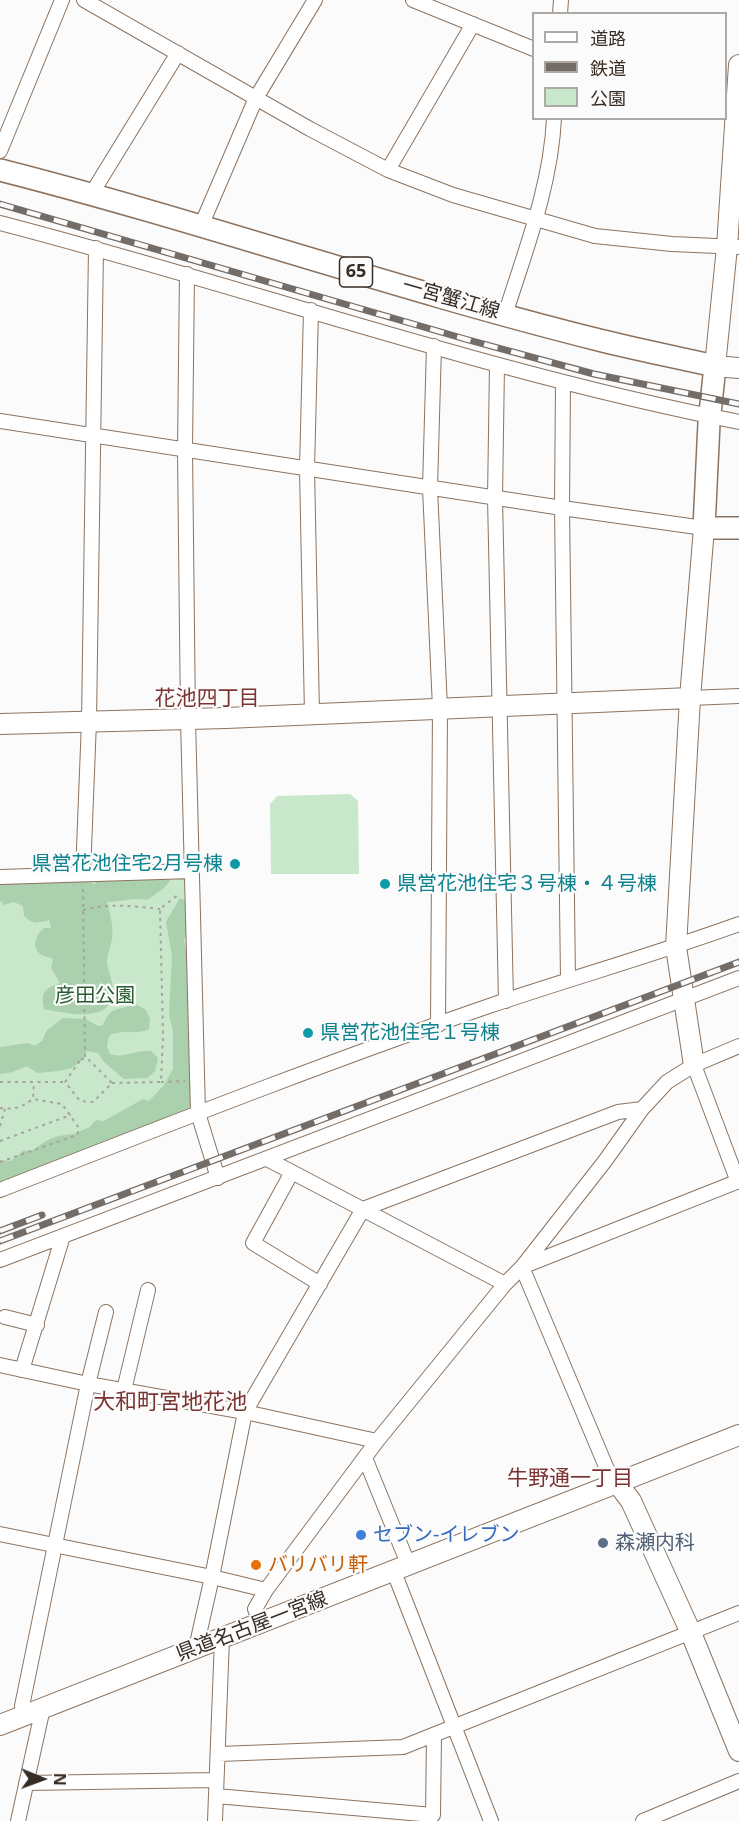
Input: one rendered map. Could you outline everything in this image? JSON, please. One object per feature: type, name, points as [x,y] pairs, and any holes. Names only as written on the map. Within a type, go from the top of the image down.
[{"type":"main road","name":"一宮蟹江線","points":[[0,170],[92,194],[596,340],[715,366]]},
{"type":"main road","points":[[715,366],[704,528],[739,528]]},
{"type":"street","points":[[0,151],[62,0]]},
{"type":"street","points":[[84,0],[310,129],[388,170],[453,195],[595,236],[672,244],[733,247]]},
{"type":"street","points":[[201,226],[256,98],[315,0]]},
{"type":"street","points":[[420,1],[532,48]]},
{"type":"street","points":[[388,170],[473,24]]},
{"type":"street","points":[[92,194],[178,53]]},
{"type":"street","points":[[739,65],[730,111],[733,247],[715,366],[739,368]]},
{"type":"street","points":[[505,315],[536,220],[553,148],[554,120]]},
{"type":"street","points":[[0,223],[96,248],[563,383],[739,422]]},
{"type":"street","points":[[83,874],[89,721],[96,248]]},
{"type":"street","points":[[187,274],[185,450],[188,718],[198,1113],[218,1178]]},
{"type":"street","points":[[311,310],[307,469],[312,714]]},
{"type":"street","points":[[434,346],[430,488],[440,708],[438,1024]]},
{"type":"street","points":[[497,365],[495,498],[506,1001]]},
{"type":"street","points":[[563,383],[562,508],[568,980]]},
{"type":"street","points":[[0,421],[704,528],[690,698],[676,947],[694,1065],[738,1181],[522,1267]]},
{"type":"street","points":[[0,724],[312,714],[739,696]]},
{"type":"street","points":[[0,877],[83,874],[192,876]]},
{"type":"street","points":[[0,1190],[278,1081],[438,1024],[568,980],[676,947],[739,924]]},
{"type":"street","points":[[0,1260],[739,978]]},
{"type":"street","points":[[261,1624],[255,1609],[266,1590],[377,1441],[505,1284],[522,1267],[605,1161],[642,1109],[667,1082],[694,1065],[739,1046]]},
{"type":"street","points":[[196,1648],[245,1412],[363,1209],[618,1112],[642,1109]]},
{"type":"street","points":[[267,1159],[505,1284]]},
{"type":"street","points":[[292,1172],[253,1243],[320,1284]]},
{"type":"street","points":[[22,1370],[63,1236]]},
{"type":"street","points":[[522,1267],[607,1470],[631,1501],[691,1633],[739,1751]]},
{"type":"street","points":[[124,1390],[148,1290]]},
{"type":"street","points":[[18,1821],[26,1783],[35,1711],[22,1706],[88,1384],[106,1312]]},
{"type":"street","points":[[5,1317],[37,1325]]},
{"type":"street","points":[[0,1365],[88,1384],[245,1412],[377,1441]]},
{"type":"street","name":"県道名古屋一宮線","points":[[0,1725],[739,1435]]},
{"type":"street","points":[[364,1458],[455,1728],[491,1821]]},
{"type":"street","points":[[0,1534],[266,1590]]},
{"type":"street","points":[[219,1754],[403,1747],[739,1613]]},
{"type":"street","points":[[215,1821],[222,1638]]},
{"type":"street","points":[[216,1796],[433,1815],[434,1735]]},
{"type":"street","points":[[26,1783],[216,1780]]},
{"type":"street","points":[[643,1821],[739,1781]]},
{"type":"path","points":[[83,874],[85,1059]]},
{"type":"path","points":[[161,1082],[163,1036],[160,909],[192,876]]},
{"type":"path","points":[[83,910],[98,906],[160,909]]},
{"type":"path","points":[[65,1082],[81,1059],[88,1059],[112,1083]]},
{"type":"path","points":[[65,1082],[80,1101],[93,1102],[112,1083],[197,1080]]},
{"type":"path","points":[[0,1082],[65,1082]]},
{"type":"path","points":[[33,1099],[34,1082]]},
{"type":"path","points":[[0,1108],[21,1107],[33,1099],[62,1104],[79,1128],[77,1135],[0,1162]]},
{"type":"path","points":[[0,1126],[5,1109]]},
{"type":"path","points":[[0,1141],[71,1114]]},
{"type":"green space","points":[[350,794],[358,801],[359,874],[271,874],[270,804],[277,796]]},
{"type":"green space","points":[[169,873],[170,881],[147,900],[107,902],[112,929],[107,962],[113,990],[110,1003],[103,1010],[85,1014],[44,1009],[43,995],[51,987],[60,983],[51,968],[53,959],[44,956],[35,946],[36,938],[41,931],[44,928],[51,928],[49,920],[33,922],[24,916],[23,906],[14,902],[4,905],[0,901],[0,876],[85,879],[94,884],[102,877]]},
{"type":"green space","name":"彦田公園","points":[[190,873],[191,1111],[0,1186],[0,881]]},
{"type":"green space","points":[[180,898],[187,901],[187,932],[184,940],[189,965],[194,1108],[181,1115],[170,1116],[152,1126],[104,1141],[0,1185],[0,1160],[11,1161],[23,1151],[33,1150],[46,1141],[58,1136],[74,1134],[90,1127],[96,1120],[104,1121],[143,1099],[149,1101],[164,1085],[173,1069],[173,1031],[169,1015],[172,956],[166,922]]},
{"type":"green space","points":[[135,1004],[146,1010],[150,1019],[149,1029],[109,1036],[107,1046],[110,1054],[115,1055],[151,1051],[158,1058],[155,1071],[147,1078],[124,1079],[104,1062],[98,1053],[87,1051],[82,1061],[71,1068],[37,1073],[27,1066],[0,1074],[0,1047],[28,1043],[35,1046],[42,1041],[47,1030],[63,1018],[86,1019],[102,1026],[112,1011]]},
{"type":"railway","points":[[0,204],[465,339],[594,374],[739,404]]},
{"type":"railway","points":[[0,1241],[739,962]]},
{"type":"railway","points":[[0,1231],[42,1215]]},
{"type":"place","name":"県営花池住宅2月号棟","points":[[235,864]]},
{"type":"place","name":"県営花池住宅３号棟・４号棟","points":[[385,884]]},
{"type":"place","name":"県営花池住宅１号棟","points":[[308,1033]]},
{"type":"place","name":"セブン-イレブン","points":[[361,1535]]},
{"type":"place","name":"森瀬内科","points":[[603,1543]]},
{"type":"place","name":"バリバリ軒","points":[[256,1565]]},
{"type":"district","name":"花池四丁目","points":[[207,699]]},
{"type":"district","name":"大和町宮地花池","points":[[170,1403]]},
{"type":"district","name":"牛野通一丁目","points":[[570,1479]]}]
